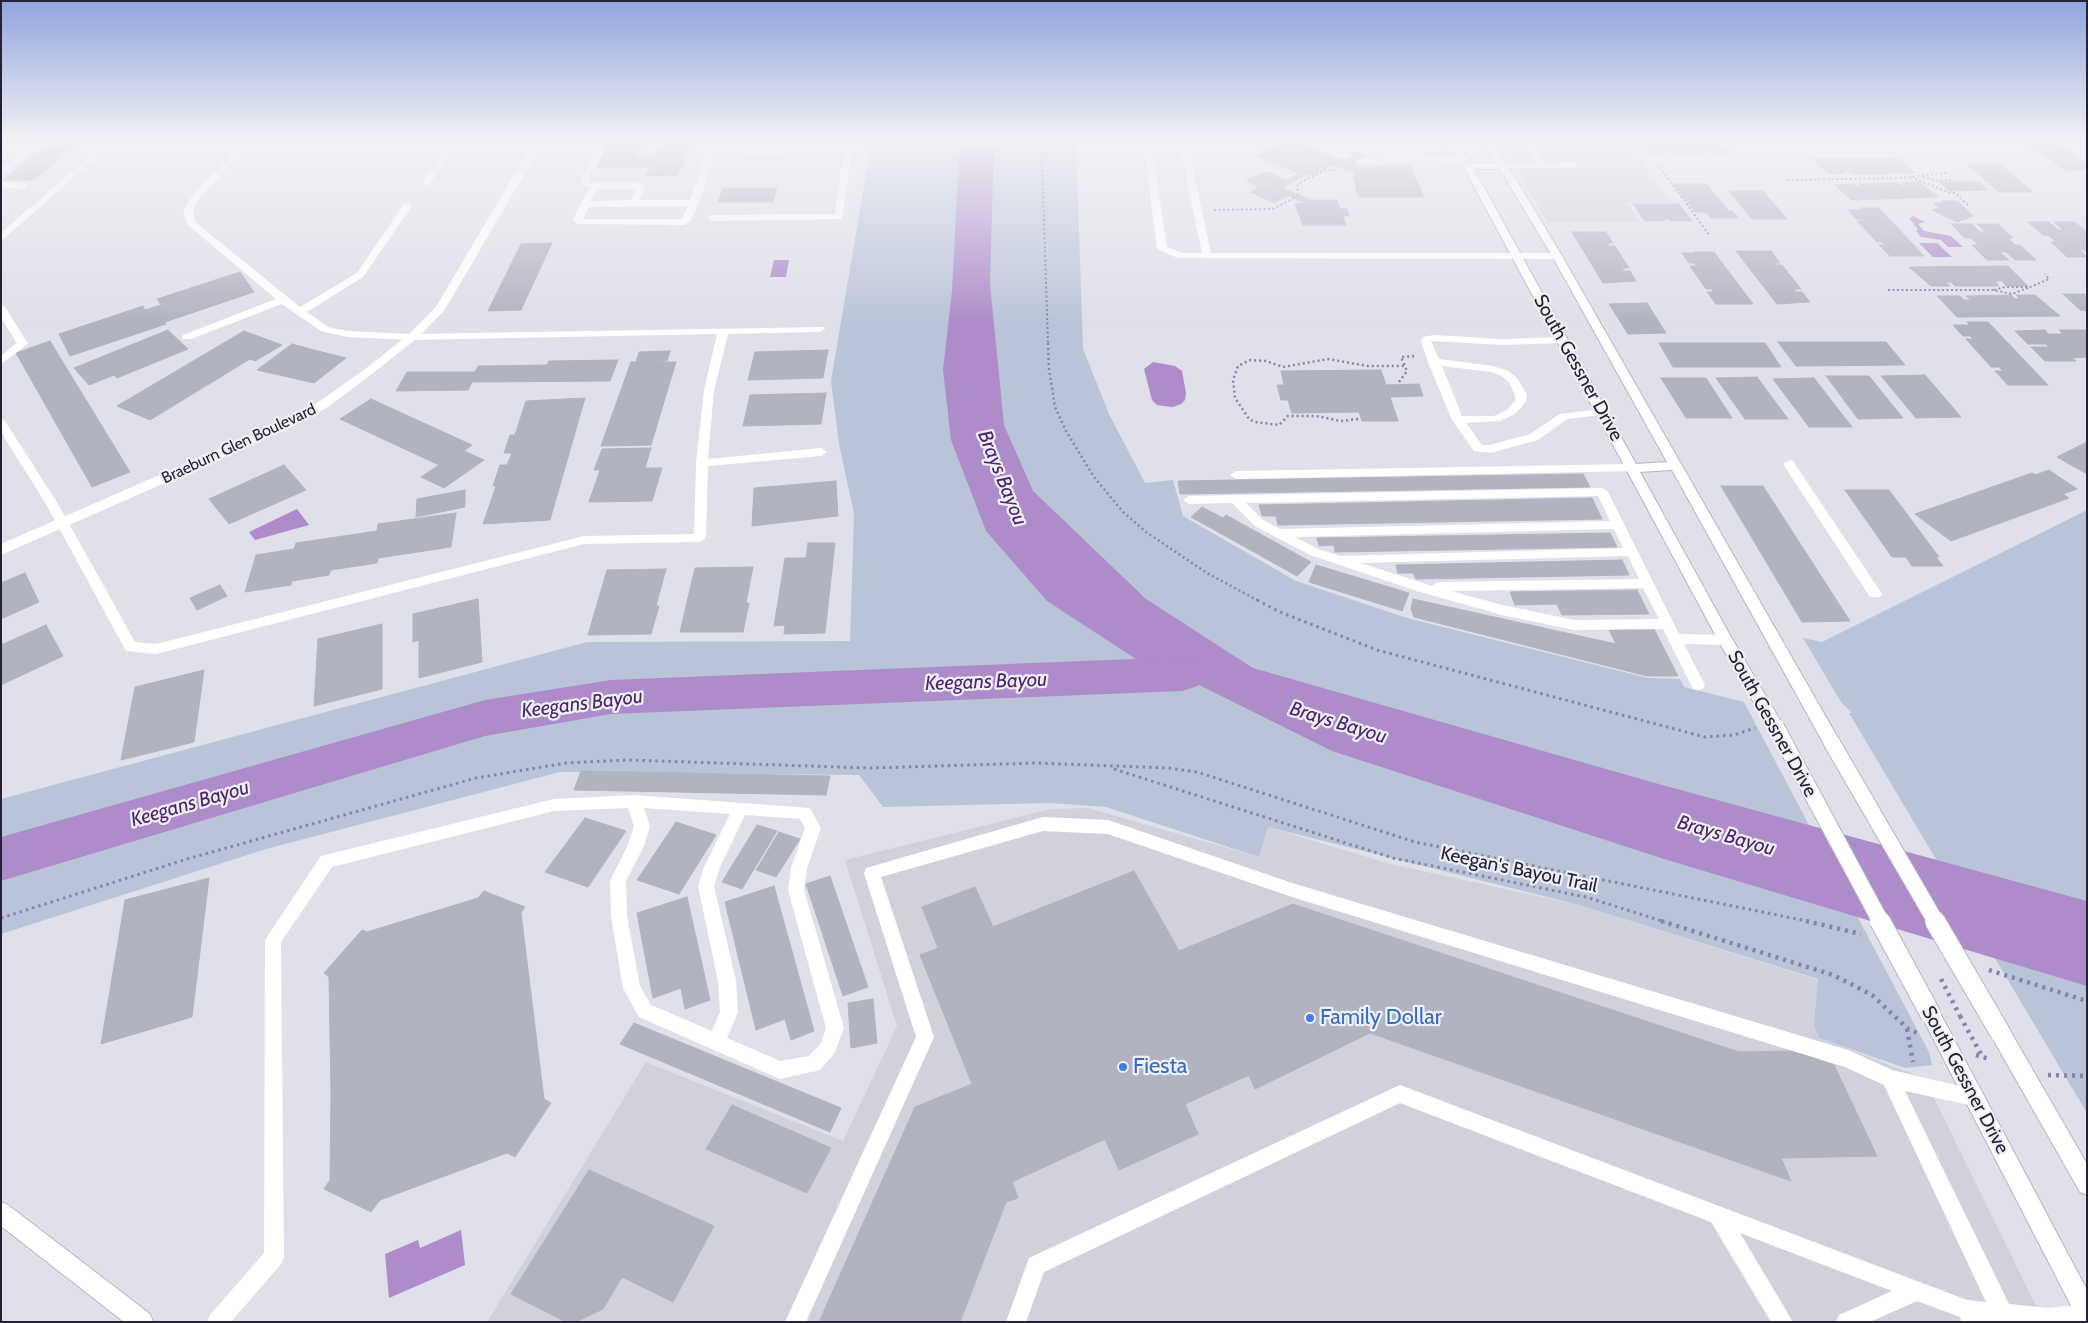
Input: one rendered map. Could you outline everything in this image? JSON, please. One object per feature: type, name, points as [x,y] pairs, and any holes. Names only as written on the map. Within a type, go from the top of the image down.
[{"type":"main road","name":"Braeburn Glen Boulevard","points":[[1,550],[299,418],[324,404],[412,337],[440,309],[504,201]]},
{"type":"main road","name":"South Gessner Drive","points":[[1486,201],[1725,640],[1776,727],[1931,1015],[2087,1314]]},
{"type":"main road","name":"South Gessner Drive","points":[[1524,201],[1557,256],[1832,744],[2087,1185]]},
{"type":"main road","points":[[1632,468],[1676,466]]},
{"type":"main road","points":[[1,1212],[142,1322]]},
{"type":"lane","points":[[1,238],[44,201]]},
{"type":"lane","points":[[194,201],[188,210],[191,223],[300,312],[325,329],[347,334],[412,337],[820,329]]},
{"type":"lane","points":[[585,204],[694,203],[687,220],[684,222],[580,222],[578,220],[585,204],[587,201]]},
{"type":"lane","points":[[712,218],[839,217],[841,201]]},
{"type":"lane","points":[[1155,201],[1162,248],[1169,253],[1181,256],[1557,256]]},
{"type":"lane","points":[[1196,201],[1207,256]]},
{"type":"lane","points":[[300,312],[360,275],[407,206]]},
{"type":"lane","points":[[187,337],[284,300]]},
{"type":"lane","points":[[1,309],[23,344],[1,361]]},
{"type":"lane","points":[[1,423],[62,524],[130,647],[156,649],[584,540],[700,538],[702,463],[709,390],[723,332]]},
{"type":"lane","points":[[1563,340],[1502,342],[1430,338],[1426,341],[1458,420],[1474,445],[1482,450],[1534,438],[1564,416],[1601,412]]},
{"type":"lane","points":[[1433,362],[1493,368],[1513,380],[1521,395],[1520,402],[1511,412],[1496,419],[1458,420]]},
{"type":"lane","points":[[702,463],[821,452]]},
{"type":"lane","points":[[1789,464],[1875,594]]},
{"type":"lane","points":[[1236,475],[1632,468]]},
{"type":"lane","points":[[1189,500],[1602,492],[1698,685]]},
{"type":"lane","points":[[1235,500],[1259,522],[1276,533],[1314,552],[1422,588],[1502,610],[1574,625],[1668,624]]},
{"type":"lane","points":[[1276,533],[1619,525]]},
{"type":"lane","points":[[1333,559],[1632,552]]},
{"type":"lane","points":[[1422,588],[1647,582]]},
{"type":"lane","points":[[1676,639],[1725,640]]},
{"type":"lane","points":[[217,1322],[274,1257],[273,940],[327,861],[554,805],[634,801],[805,813],[813,828],[799,868],[796,890],[834,1028],[828,1048],[814,1064],[780,1070],[645,1011],[632,988],[619,916],[618,881],[636,846],[642,826],[634,801]]},
{"type":"lane","points":[[716,1042],[729,1012],[727,981],[706,886],[712,867],[741,808]]},
{"type":"lane","points":[[795,1322],[925,1037],[872,874],[1043,824],[1108,827],[1292,890],[1848,1059],[1890,1079],[1974,1097]]},
{"type":"lane","points":[[1890,1079],[2003,1314]]},
{"type":"lane","points":[[1016,1322],[1036,1265],[1400,1094],[1916,1291],[1970,1316],[2003,1314],[2048,1318],[2087,1314]]},
{"type":"lane","points":[[1718,1215],[1783,1322]]},
{"type":"lane","points":[[1846,1322],[1916,1291]]},
{"type":"path","points":[[1198,210],[1273,209],[1289,201]]},
{"type":"path","points":[[1683,201],[1710,236]]},
{"type":"path","points":[[1963,201],[1969,206]]},
{"type":"path","points":[[1888,290],[1993,290],[2012,294],[2049,279],[2045,274]]},
{"type":"path","points":[[1993,290],[2005,287],[2030,287]]},
{"type":"path","points":[[1358,419],[1341,421],[1316,416],[1288,416],[1279,424],[1268,425],[1255,422],[1250,419],[1235,398],[1233,380],[1238,366],[1250,360],[1266,361],[1283,367],[1328,359],[1368,366],[1406,366]]},
{"type":"path","name":"Keegan's Bayou Trail","points":[[1109,767],[1401,860],[1586,897],[1832,975],[1872,995],[1907,1029],[1916,1084]]},
{"type":"path","points":[[1960,1016],[1982,1056]]},
{"type":"path","points":[[2044,1074],[2087,1076]]},
{"type":"shaded area","points":[[862,201],[1078,201],[1083,349],[1109,414],[1145,483],[1173,480],[1183,516],[1296,581],[1407,618],[1648,678],[1680,679],[1684,687],[1744,702],[1929,1052],[1932,1065],[1905,1068],[1819,1038],[1814,1025],[1818,979],[1579,905],[1268,827],[1259,857],[1106,807],[1050,803],[883,807],[859,775],[560,772],[266,849],[1,934],[1,799],[587,642],[850,641],[854,514],[839,444],[831,381]]},
{"type":"shaded area","points":[[1535,201],[1670,202],[1626,202],[1639,221],[1635,222],[1547,222]]},
{"type":"shaded area","points":[[2087,510],[2087,1113],[1849,713],[1852,713],[1841,702],[1803,638],[1822,642]]},
{"type":"shaded area","points":[[1088,808],[1259,857],[1268,827],[1390,864],[1579,905],[1818,980],[1819,1038],[1924,1078],[2044,1322],[487,1322],[646,1062],[843,1141],[897,1026],[845,860],[1051,809]]},
{"type":"water","name":"Brays Bayou","points":[[957,201],[992,201],[990,284],[1004,425],[1033,491],[1146,599],[1253,668],[1655,783],[2087,901],[2087,986],[1664,859],[1332,751],[1167,669],[1139,661],[1047,601],[986,531],[951,440],[943,370],[952,291]]},
{"type":"water","points":[[1913,216],[1925,222],[1918,224],[1924,231],[1951,236],[1963,247],[1948,247],[1941,240],[1921,237],[1916,231],[1918,229],[1914,223],[1909,219]]},
{"type":"water","points":[[1919,243],[1937,243],[1952,257],[1933,257]]},
{"type":"water","points":[[774,260],[789,260],[786,277],[770,277]]},
{"type":"water","points":[[1153,362],[1175,366],[1182,371],[1186,393],[1185,400],[1181,404],[1173,407],[1164,406],[1157,405],[1152,400],[1144,369]]},
{"type":"water","points":[[297,509],[309,525],[255,540],[249,532]]},
{"type":"water","points":[[461,1230],[465,1265],[389,1298],[385,1254],[418,1240],[420,1248]]},
{"type":"building","points":[[718,201],[773,201],[773,202]]},
{"type":"building","points":[[1308,201],[1337,201],[1340,209],[1347,209],[1349,216],[1343,216],[1346,225],[1303,225],[1295,204]]},
{"type":"building","points":[[1686,201],[1720,201],[1738,218],[1711,218],[1706,212],[1695,212]]},
{"type":"building","points":[[1737,201],[1771,201],[1787,219],[1752,219]]},
{"type":"building","points":[[1941,201],[1958,201],[1973,216],[1957,222],[1932,210],[1939,208],[1934,203],[1943,203]]},
{"type":"building","points":[[1633,204],[1679,204],[1692,221],[1663,219],[1665,221],[1645,221]]},
{"type":"building","points":[[1861,208],[1879,208],[1924,256],[1890,256],[1879,245],[1885,245],[1882,242],[1877,242],[1857,221],[1864,221],[1856,219],[1848,210],[1862,210]]},
{"type":"building","points":[[2028,222],[2049,222],[2058,230],[2063,230],[2054,222],[2075,222],[2087,232],[2085,235],[2087,251],[2079,249],[2087,257],[2067,257],[2051,242],[2056,242],[2048,235],[2043,235]]},
{"type":"building","points":[[1951,224],[1972,224],[1980,232],[1986,232],[1977,224],[1998,224],[2013,238],[2008,238],[2015,245],[2020,245],[2036,260],[2015,260],[2006,252],[2000,252],[2009,260],[1987,260],[1972,245],[1978,245],[1971,238],[1965,238]]},
{"type":"building","points":[[1572,232],[1606,232],[1613,243],[1608,243],[1609,246],[1615,246],[1629,268],[1622,268],[1624,271],[1630,271],[1636,281],[1603,283]]},
{"type":"building","points":[[552,243],[521,310],[488,311],[521,244]]},
{"type":"building","points":[[1736,251],[1771,251],[1780,263],[1774,263],[1782,265],[1801,289],[1794,289],[1796,292],[1802,292],[1810,302],[1777,304]]},
{"type":"building","points":[[1714,252],[1753,304],[1716,304],[1707,292],[1713,292],[1712,289],[1706,289],[1690,266],[1697,266],[1694,263],[1689,263],[1682,253]]},
{"type":"building","points":[[2008,266],[2028,286],[2006,286],[2002,281],[1995,281],[1999,286],[1955,286],[1951,282],[1946,282],[1950,286],[1931,286],[1909,267]]},
{"type":"building","points":[[240,272],[254,292],[165,322],[166,324],[70,356],[59,334],[143,306],[145,310],[161,305],[157,299]]},
{"type":"building","points":[[2063,294],[2085,294],[2087,311],[2080,310]]},
{"type":"building","points":[[2011,295],[2015,299],[2020,299],[2016,295],[2035,295],[2060,316],[1957,317],[1937,296],[1960,296],[1964,300],[1971,300],[1966,296]]},
{"type":"building","points":[[1647,303],[1666,333],[1628,334],[1609,304]]},
{"type":"building","points":[[1967,322],[1988,322],[2048,385],[2008,385],[1995,371],[2003,371],[1999,367],[1991,367],[1966,339],[1973,339],[1970,336],[1963,336],[1953,325],[1970,325]]},
{"type":"building","points":[[168,330],[188,349],[117,378],[114,375],[89,385],[74,368]]},
{"type":"building","points":[[2045,330],[2048,334],[2063,334],[2059,330],[2087,330],[2087,357],[2072,358],[2076,361],[2045,361],[2031,347],[2049,347],[2046,344],[2028,344],[2015,331]]},
{"type":"building","points":[[244,331],[282,345],[255,361],[250,359],[150,420],[117,406]]},
{"type":"building","points":[[50,341],[130,472],[92,487],[16,353]]},
{"type":"building","points":[[1778,342],[1886,342],[1905,365],[1796,366]]},
{"type":"building","points":[[1659,343],[1765,343],[1781,367],[1673,367]]},
{"type":"building","points":[[292,344],[346,358],[314,383],[257,370]]},
{"type":"building","points":[[828,350],[823,378],[748,380],[755,352]]},
{"type":"building","points":[[670,351],[667,361],[636,362],[639,352]]},
{"type":"building","points":[[618,360],[610,381],[472,382],[468,390],[396,391],[407,372],[475,372],[478,366],[547,365],[549,361]]},
{"type":"building","points":[[631,362],[676,362],[651,445],[601,446]]},
{"type":"building","points":[[1381,370],[1386,385],[1419,384],[1423,396],[1390,397],[1398,421],[1362,421],[1359,412],[1292,413],[1288,400],[1281,400],[1277,385],[1284,385],[1281,371]]},
{"type":"building","points":[[1925,375],[1961,417],[1916,418],[1881,376]]},
{"type":"building","points":[[1826,376],[1869,376],[1903,418],[1858,419]]},
{"type":"building","points":[[1757,377],[1788,419],[1745,419],[1716,378]]},
{"type":"building","points":[[1661,378],[1706,378],[1732,418],[1686,418]]},
{"type":"building","points":[[1814,378],[1852,427],[1809,427],[1773,379]]},
{"type":"building","points":[[826,393],[821,424],[743,426],[750,395]]},
{"type":"building","points":[[585,398],[550,520],[483,524],[496,486],[493,486],[500,465],[507,465],[512,453],[504,453],[510,435],[515,435],[526,401]]},
{"type":"building","points":[[371,399],[472,445],[464,451],[484,460],[444,488],[421,477],[439,465],[340,419]]},
{"type":"building","points":[[2087,442],[2087,474],[2057,457]]},
{"type":"building","points":[[651,448],[645,468],[662,468],[652,501],[589,502],[600,470],[594,470],[602,449]]},
{"type":"building","points":[[284,465],[306,490],[229,524],[209,499]]},
{"type":"building","points":[[2049,470],[2077,489],[2063,494],[2035,475]]},
{"type":"building","points":[[2032,473],[2069,498],[1951,541],[1915,514]]},
{"type":"building","points":[[1583,474],[1590,487],[1180,494],[1178,481]]},
{"type":"building","points":[[836,481],[838,516],[752,526],[754,488]]},
{"type":"building","points":[[1721,486],[1763,486],[1850,621],[1802,622]]},
{"type":"building","points":[[465,490],[465,507],[416,517],[417,499]]},
{"type":"building","points":[[1845,490],[1889,490],[1939,557],[1936,557],[1943,566],[1912,566],[1906,557],[1892,557]]},
{"type":"building","points":[[1592,498],[1602,519],[1278,525],[1276,516],[1262,516],[1259,505]]},
{"type":"building","points":[[1202,507],[1223,518],[1226,515],[1311,562],[1297,576],[1191,517]]},
{"type":"building","points":[[456,513],[451,547],[378,558],[377,563],[331,570],[329,575],[292,581],[291,585],[245,592],[256,555],[294,549],[296,543],[377,531],[378,524]]},
{"type":"building","points":[[1610,533],[1617,547],[1335,552],[1334,545],[1319,546],[1317,538]]},
{"type":"building","points":[[808,543],[835,543],[825,633],[784,634],[785,625],[774,626],[785,558],[806,558]]},
{"type":"building","points":[[1622,560],[1629,575],[1416,579],[1413,573],[1398,573],[1396,565]]},
{"type":"building","points":[[1316,565],[1409,593],[1402,611],[1309,582]]},
{"type":"building","points":[[753,567],[746,603],[749,603],[743,632],[680,632],[695,568]]},
{"type":"building","points":[[666,569],[651,634],[588,635],[607,570]]},
{"type":"building","points":[[25,573],[39,602],[1,619],[1,583]]},
{"type":"building","points":[[220,585],[227,596],[197,610],[190,598]]},
{"type":"building","points":[[1637,590],[1649,614],[1562,615],[1557,604],[1515,605],[1510,592]]},
{"type":"building","points":[[478,599],[482,662],[419,678],[419,640],[413,642],[413,614]]},
{"type":"building","points":[[1413,599],[1616,644],[1609,630],[1654,629],[1678,676],[1647,676],[1414,617],[1411,609]]},
{"type":"building","points":[[382,624],[382,689],[314,706],[318,639]]},
{"type":"building","points":[[46,625],[63,656],[1,685],[1,645]]},
{"type":"building","points":[[204,670],[194,742],[121,760],[135,687]]},
{"type":"building","points":[[581,771],[830,776],[826,795],[574,790]]},
{"type":"building","points":[[585,818],[626,831],[588,887],[545,872]]},
{"type":"building","points":[[676,822],[716,835],[679,894],[637,880]]},
{"type":"building","points":[[757,825],[777,831],[742,889],[722,882]]},
{"type":"building","points":[[779,832],[800,839],[776,877],[756,870]]},
{"type":"building","points":[[1134,871],[1179,951],[1293,904],[1739,1052],[1794,1051],[1834,1065],[1877,1156],[1781,1158],[1791,1181],[1370,1033],[1255,1089],[1249,1075],[1185,1104],[1198,1134],[1119,1170],[1105,1139],[1012,1182],[1018,1198],[1006,1202],[960,1322],[819,1322],[915,1107],[972,1084],[920,955],[938,948],[922,907],[975,887],[993,927]]},
{"type":"building","points":[[830,876],[868,987],[843,996],[806,884]]},
{"type":"building","points":[[209,878],[192,1017],[101,1044],[125,900]]},
{"type":"building","points":[[774,886],[814,1031],[791,1040],[785,1019],[756,1030],[725,902]]},
{"type":"building","points":[[484,891],[525,907],[521,913],[544,1099],[551,1103],[515,1157],[507,1153],[380,1200],[371,1212],[324,1189],[330,1180],[331,1093],[329,977],[324,973],[362,930],[367,932],[478,898]]},
{"type":"building","points":[[687,897],[710,1000],[685,1009],[681,988],[653,998],[637,913]]},
{"type":"building","points":[[873,999],[877,1043],[851,1048],[848,1003]]},
{"type":"building","points":[[634,1023],[841,1108],[830,1132],[620,1044]]},
{"type":"building","points":[[732,1105],[831,1148],[807,1193],[706,1149]]},
{"type":"building","points":[[589,1170],[714,1226],[673,1302],[622,1277],[603,1309],[576,1322],[566,1322],[511,1294]]},
{"type":"waterway","name":"Keegans Bayou","points":[[1,859],[485,718],[611,697],[1182,674]]},
{"type":"place","name":"Family Dollar","points":[[1310,1018]]},
{"type":"place","name":"Fiesta","points":[[1123,1067]]}]
